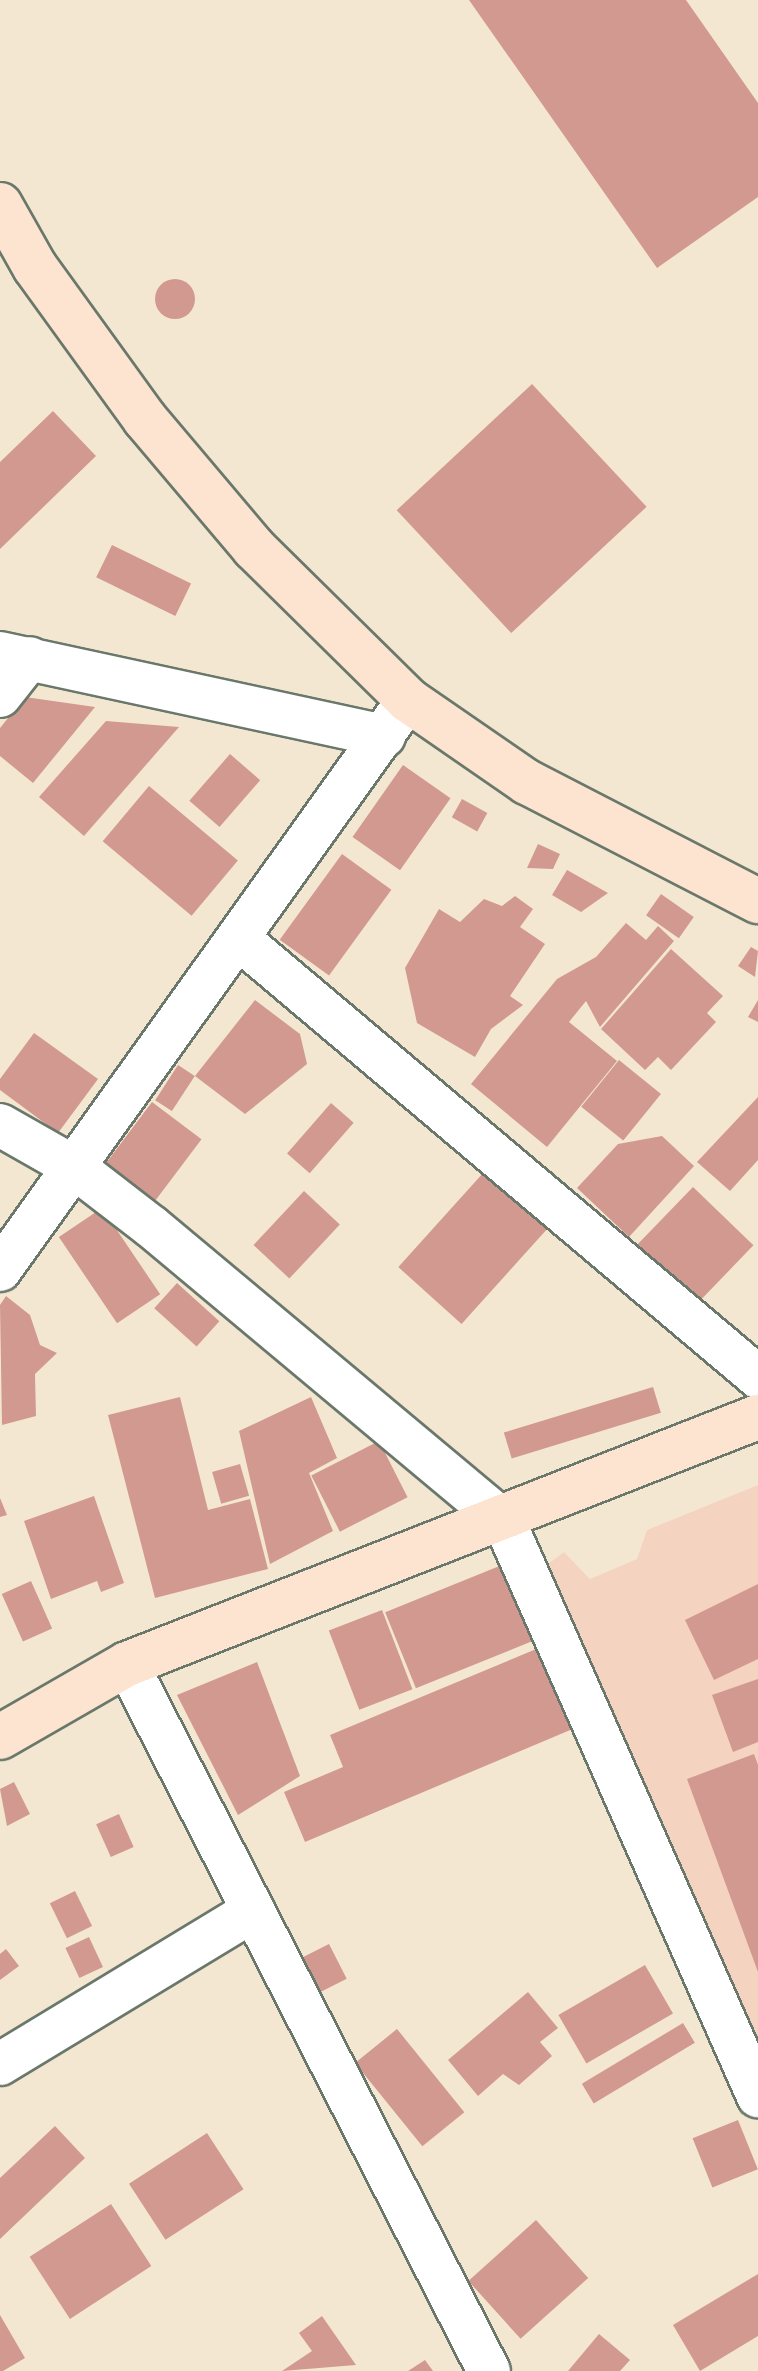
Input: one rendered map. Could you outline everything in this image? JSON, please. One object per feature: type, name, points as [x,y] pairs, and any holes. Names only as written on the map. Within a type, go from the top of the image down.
[{"type":"street","points":[[0,205],[35,267],[145,419],[254,548],[408,700],[527,782],[758,901]]},
{"type":"street","points":[[0,696],[15,655],[384,736]]},
{"type":"street","points":[[0,1270],[408,700]]},
{"type":"street","points":[[238,938],[758,1377]]},
{"type":"street","points":[[0,1125],[74,1167],[504,1521],[758,2096]]},
{"type":"street","points":[[0,1737],[127,1664],[504,1521],[758,1417]]},
{"type":"street","points":[[127,1664],[489,2371]]},
{"type":"street","points":[[0,2064],[253,1911]]},
{"type":"shaded area","points":[[758,1485],[758,2055],[548,1564],[564,1552],[590,1579],[637,1559],[647,1530]]},
{"type":"building","points":[[469,0],[686,0],[758,103],[758,197],[657,268]]},
{"type":"building","points":[[175,279],[189,285],[195,299],[189,313],[175,319],[161,313],[155,299],[161,285]]},
{"type":"building","points":[[532,384],[647,507],[511,633],[397,510]]},
{"type":"building","points":[[53,411],[96,456],[0,549],[0,462]]},
{"type":"building","points":[[112,545],[191,584],[175,616],[96,577]]},
{"type":"building","points":[[25,697],[95,707],[33,783],[0,756],[0,728]]},
{"type":"building","points":[[106,721],[179,727],[84,836],[39,797]]},
{"type":"building","points":[[230,754],[260,780],[220,827],[189,801]]},
{"type":"building","points":[[403,765],[451,798],[400,870],[353,837]]},
{"type":"building","points":[[149,786],[238,861],[192,916],[103,841]]},
{"type":"building","points":[[462,799],[487,813],[477,831],[452,817]]},
{"type":"building","points":[[538,844],[560,854],[553,869],[527,868]]},
{"type":"building","points":[[342,854],[391,890],[329,976],[280,940]]},
{"type":"building","points":[[567,870],[608,893],[581,912],[552,895]]},
{"type":"building","points":[[661,894],[694,917],[679,938],[646,915]]},
{"type":"building","points":[[515,896],[533,909],[520,927],[545,944],[510,996],[523,1005],[491,1029],[475,1057],[417,1023],[405,968],[439,909],[460,922],[484,899],[502,906]]},
{"type":"building","points":[[626,923],[646,940],[658,926],[674,941],[600,1027],[586,1001],[569,1022],[617,1061],[547,1147],[471,1084],[557,979],[596,957]]},
{"type":"building","points":[[751,947],[758,951],[755,977],[738,966]]},
{"type":"building","points":[[671,949],[723,996],[707,1013],[716,1022],[671,1070],[658,1057],[645,1070],[601,1029]]},
{"type":"building","points":[[255,1000],[300,1034],[307,1064],[245,1114],[195,1076]]},
{"type":"building","points":[[758,1000],[758,1022],[748,1017]]},
{"type":"building","points":[[34,1033],[98,1079],[58,1133],[0,1090],[0,1079]]},
{"type":"building","points":[[619,1060],[661,1094],[623,1141],[581,1107]]},
{"type":"building","points":[[178,1065],[195,1076],[172,1111],[155,1100]]},
{"type":"building","points":[[758,1097],[758,1160],[730,1191],[697,1162]]},
{"type":"building","points":[[152,1102],[202,1139],[149,1209],[100,1171]]},
{"type":"building","points":[[331,1103],[354,1123],[310,1173],[287,1154]]},
{"type":"building","points":[[662,1136],[694,1166],[629,1237],[577,1188],[618,1144]]},
{"type":"building","points":[[484,1172],[547,1229],[462,1324],[398,1267]]},
{"type":"building","points":[[693,1187],[753,1245],[687,1314],[627,1255]]},
{"type":"building","points":[[304,1191],[340,1224],[289,1279],[254,1245]]},
{"type":"building","points":[[102,1208],[160,1294],[117,1323],[59,1237]]},
{"type":"building","points":[[177,1283],[219,1321],[197,1346],[154,1308]]},
{"type":"building","points":[[6,1296],[30,1315],[40,1345],[57,1353],[35,1374],[36,1416],[2,1425],[0,1305]]},
{"type":"building","points":[[653,1387],[661,1413],[512,1458],[504,1433]]},
{"type":"building","points":[[180,1397],[208,1510],[250,1499],[268,1569],[155,1598],[108,1415]]},
{"type":"building","points":[[311,1397],[337,1458],[309,1473],[333,1531],[270,1564],[239,1431]]},
{"type":"building","points":[[379,1441],[408,1497],[340,1532],[311,1476]]},
{"type":"building","points":[[240,1464],[249,1496],[221,1504],[212,1472]]},
{"type":"building","points":[[94,1496],[124,1583],[101,1592],[97,1581],[51,1599],[24,1521]]},
{"type":"building","points":[[0,1498],[7,1515],[0,1517]]},
{"type":"building","points":[[502,1565],[533,1641],[416,1688],[385,1612]]},
{"type":"building","points":[[31,1581],[52,1629],[23,1642],[2,1594]]},
{"type":"building","points":[[758,1584],[758,1659],[714,1680],[685,1620]]},
{"type":"building","points":[[382,1610],[412,1689],[359,1710],[329,1630]]},
{"type":"building","points":[[541,1647],[575,1728],[305,1842],[284,1792],[343,1767],[330,1735]]},
{"type":"building","points":[[257,1662],[300,1776],[238,1815],[177,1695]]},
{"type":"building","points":[[758,1679],[758,1742],[733,1752],[712,1695]]},
{"type":"building","points":[[754,1754],[758,1765],[758,1972],[687,1779]]},
{"type":"building","points":[[14,1782],[30,1814],[7,1826],[0,1789]]},
{"type":"building","points":[[119,1814],[134,1847],[111,1857],[96,1824]]},
{"type":"building","points":[[75,1891],[92,1926],[67,1938],[50,1903]]},
{"type":"building","points":[[89,1937],[103,1967],[79,1978],[65,1948]]},
{"type":"building","points":[[329,1944],[347,1979],[320,1992],[302,1958]]},
{"type":"building","points":[[6,1949],[19,1966],[0,1980],[0,1954]]},
{"type":"building","points":[[645,1965],[673,2013],[586,2063],[558,2015]]},
{"type":"building","points":[[528,1992],[558,2028],[540,2042],[552,2056],[519,2085],[503,2074],[478,2096],[448,2060]]},
{"type":"building","points":[[683,2023],[695,2043],[594,2103],[582,2084]]},
{"type":"building","points":[[397,2029],[464,2112],[422,2146],[355,2063]]},
{"type":"building","points":[[738,2120],[758,2169],[712,2187],[693,2138]]},
{"type":"building","points":[[55,2126],[85,2158],[0,2239],[0,2178]]},
{"type":"building","points":[[207,2133],[243,2189],[165,2240],[129,2184]]},
{"type":"building","points":[[111,2204],[151,2266],[70,2319],[30,2257]]},
{"type":"building","points":[[536,2220],[588,2278],[521,2339],[468,2281]]},
{"type":"building","points":[[758,2274],[758,2336],[700,2371],[673,2325]]},
{"type":"building","points":[[0,2315],[25,2358],[3,2371],[0,2371]]},
{"type":"building","points":[[322,2316],[356,2365],[282,2371],[312,2351],[299,2333]]},
{"type":"building","points":[[599,2334],[630,2360],[620,2371],[568,2371]]},
{"type":"building","points":[[425,2360],[433,2371],[408,2371]]}]
